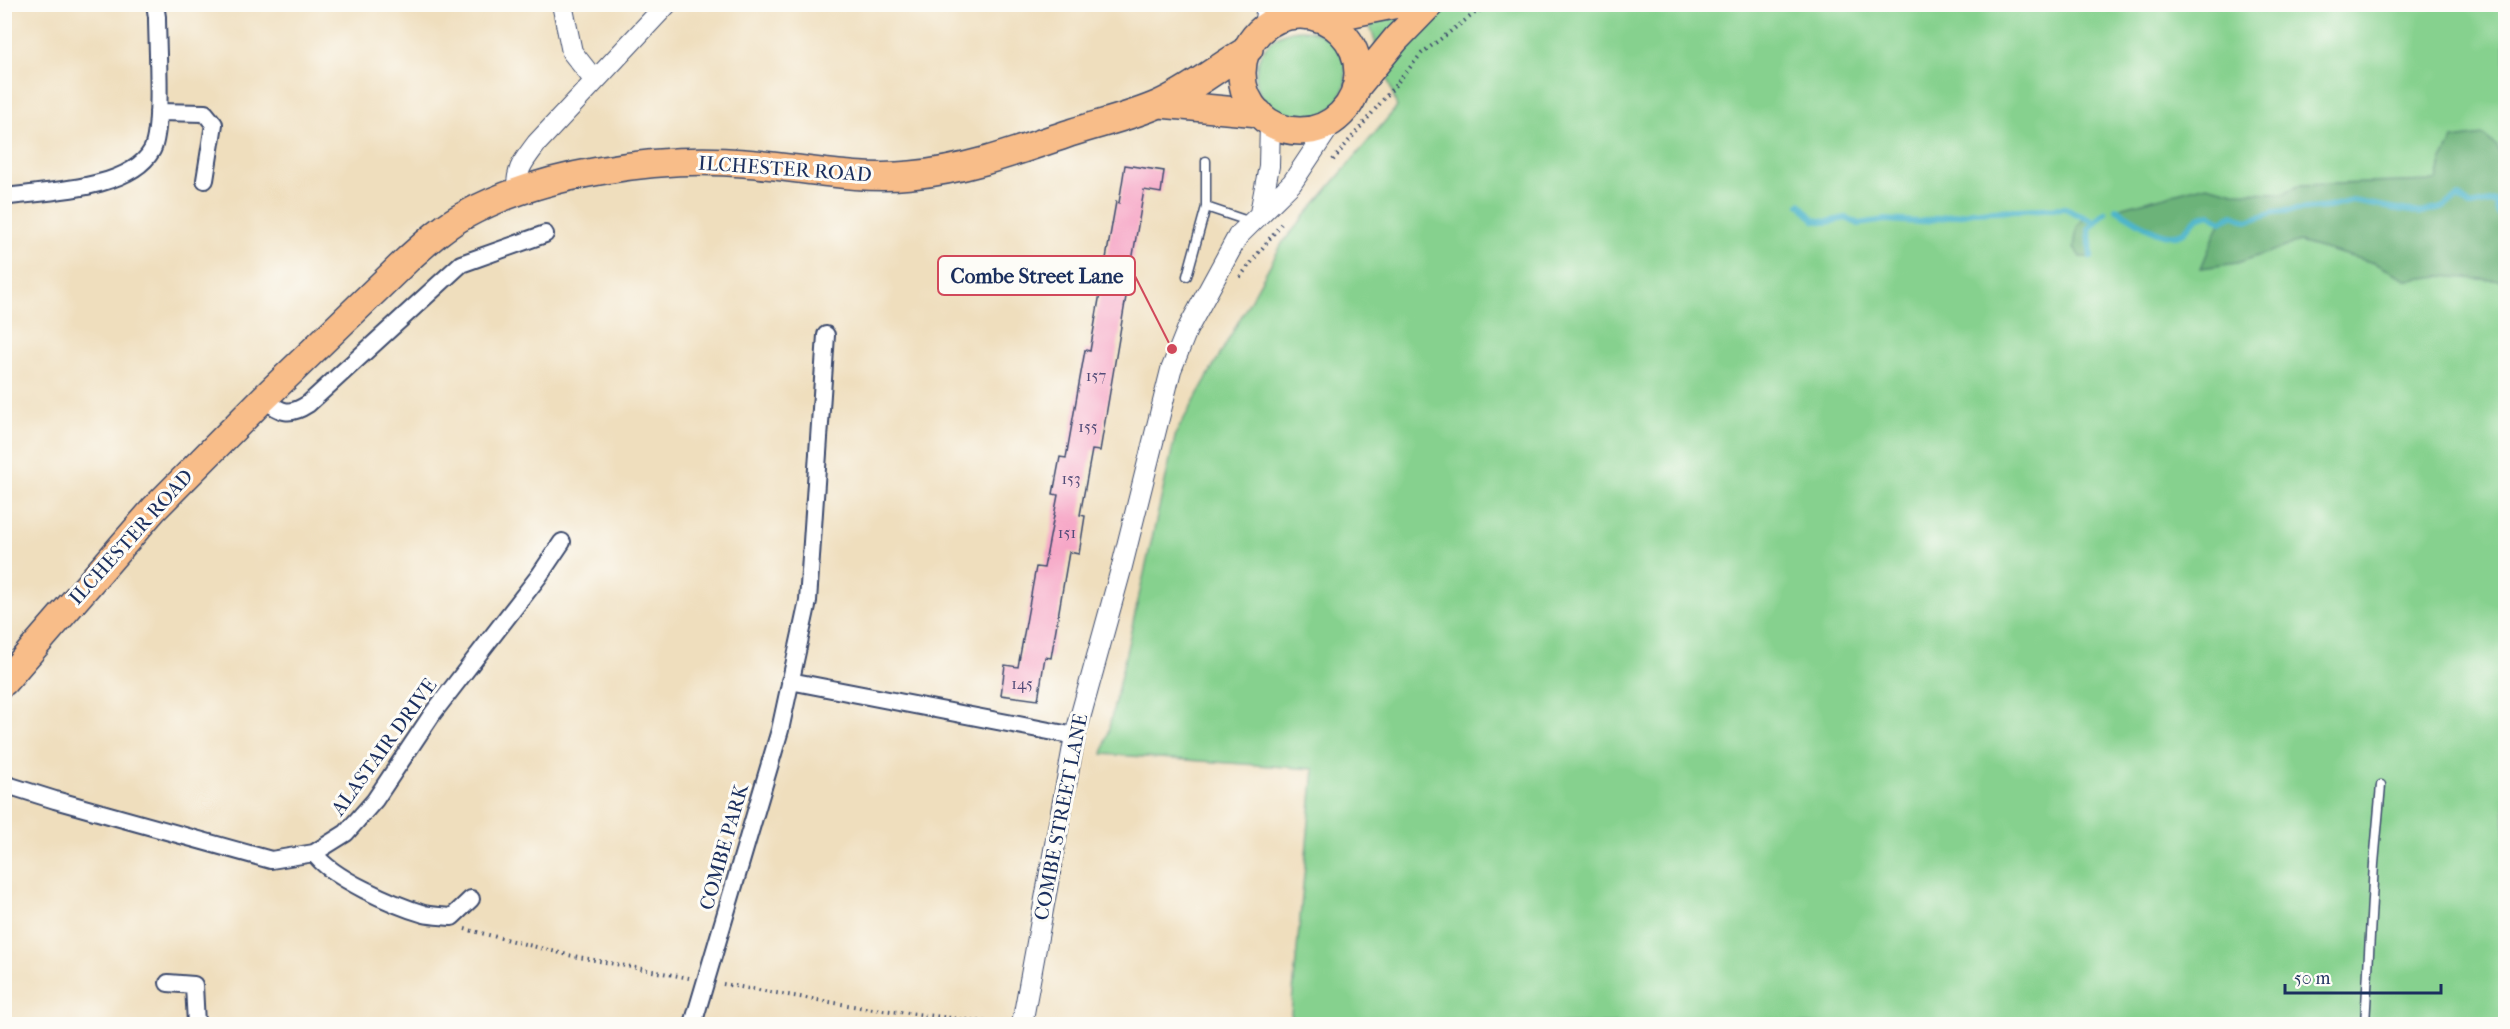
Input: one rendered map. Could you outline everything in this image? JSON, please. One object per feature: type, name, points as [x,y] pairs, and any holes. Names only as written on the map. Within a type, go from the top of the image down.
[{"type":"highway","points":[[1398,4],[1286,17],[1260,27],[1243,68],[1242,78],[1248,99],[1265,117],[1287,129],[1317,131],[1332,123],[1347,107],[1355,89],[1396,39],[1430,4]]},
{"type":"highway","points":[[1318,14],[1338,28],[1349,42],[1356,60],[1355,89]]},
{"type":"highway","name":"ILCHESTER ROAD","points":[[4,682],[154,508],[263,399],[430,239],[464,216],[517,192],[597,172],[675,162],[744,162],[880,176],[932,173],[990,160],[1160,104],[1260,27]]},
{"type":"highway","name":"ILCHESTER ROAD","points":[[1160,104],[1265,117]]},
{"type":"street","points":[[4,197],[109,182],[132,172],[153,148],[158,111],[157,17],[154,4]]},
{"type":"street","points":[[562,4],[572,52],[595,81]]},
{"type":"street","points":[[517,192],[516,175],[520,165],[537,143],[667,4]]},
{"type":"street","points":[[158,111],[205,113],[214,124],[205,180]]},
{"type":"street","points":[[1257,218],[1269,166],[1265,117]]},
{"type":"street","name":"COMBE STREET LANE","points":[[1022,1024],[1075,736],[1122,566],[1171,370],[1205,293],[1238,236],[1292,183],[1332,123]]},
{"type":"street","points":[[263,399],[281,411],[295,412],[308,404],[461,264],[545,234]]},
{"type":"street","name":"COMBE PARK","points":[[693,1024],[780,730],[808,601],[826,335]]},
{"type":"street","name":"ALASTAIR DRIVE","points":[[4,784],[271,860],[314,853],[346,833],[375,800],[433,713],[539,576],[562,542]]},
{"type":"street","points":[[790,681],[1075,736]]},
{"type":"street","points":[[314,853],[322,864],[378,896],[425,914],[452,917],[471,899]]},
{"type":"street","points":[[168,983],[194,985],[196,1024]]},
{"type":"lane","points":[[1187,276],[1206,207],[1206,161]]},
{"type":"lane","points":[[1206,207],[1257,218]]},
{"type":"lane","points":[[2365,1024],[2381,785]]},
{"type":"path","points":[[1329,166],[1422,53],[1475,13],[1492,4]]},
{"type":"path","points":[[1235,283],[1286,218]]},
{"type":"path","points":[[452,917],[459,928],[568,955],[865,1008],[1003,1024]]},
{"type":"green space","points":[[1363,5],[2505,5],[2505,1024],[1290,1024],[1314,769],[1103,754],[1176,433],[1283,242],[1397,107]]},
{"type":"green space","points":[[1301,30],[1318,34],[1333,43],[1342,58],[1346,75],[1342,92],[1333,107],[1318,116],[1301,120],[1284,116],[1269,107],[1260,92],[1256,75],[1260,58],[1269,43],[1284,34]]},
{"type":"green space","points":[[2483,135],[2497,146],[2504,168],[2505,281],[2440,276],[2408,280],[2374,263],[2299,242],[2237,263],[2201,268],[2221,220],[2210,214],[2196,219],[2182,233],[2166,235],[2148,228],[2116,209],[2207,185],[2234,192],[2284,193],[2299,185],[2437,181],[2441,162],[2453,139]]},
{"type":"green space","points":[[2084,218],[2094,222],[2089,229],[2091,257],[2080,257],[2074,248],[2077,227]]},
{"type":"building","points":[[1125,165],[1164,171],[1161,193],[1144,190],[1100,451],[1092,450],[1080,515],[1085,516],[1079,554],[1069,552],[1051,658],[1045,657],[1038,700],[1001,695],[1005,665],[1018,667],[1036,567],[1044,568],[1058,495],[1053,494],[1060,457],[1066,458],[1085,350],[1090,351],[1116,202],[1119,203]]},
{"type":"waterway","points":[[2116,209],[2148,228],[2166,235],[2182,233],[2194,220],[2210,214],[2221,221],[2233,215],[2247,221],[2274,212],[2329,207],[2352,201],[2421,213],[2441,208],[2459,197],[2471,206],[2495,201],[2499,214],[2506,213]]},
{"type":"waterway","points":[[1800,204],[1814,220],[1827,222],[1846,218],[1859,224],[1885,220],[1919,222],[1973,212],[2065,208],[2094,222]]},
{"type":"waterway","points":[[2091,257],[2089,229],[2105,212]]},
{"type":"place","name":"Combe Street Lane","points":[[1172,349]]}]
